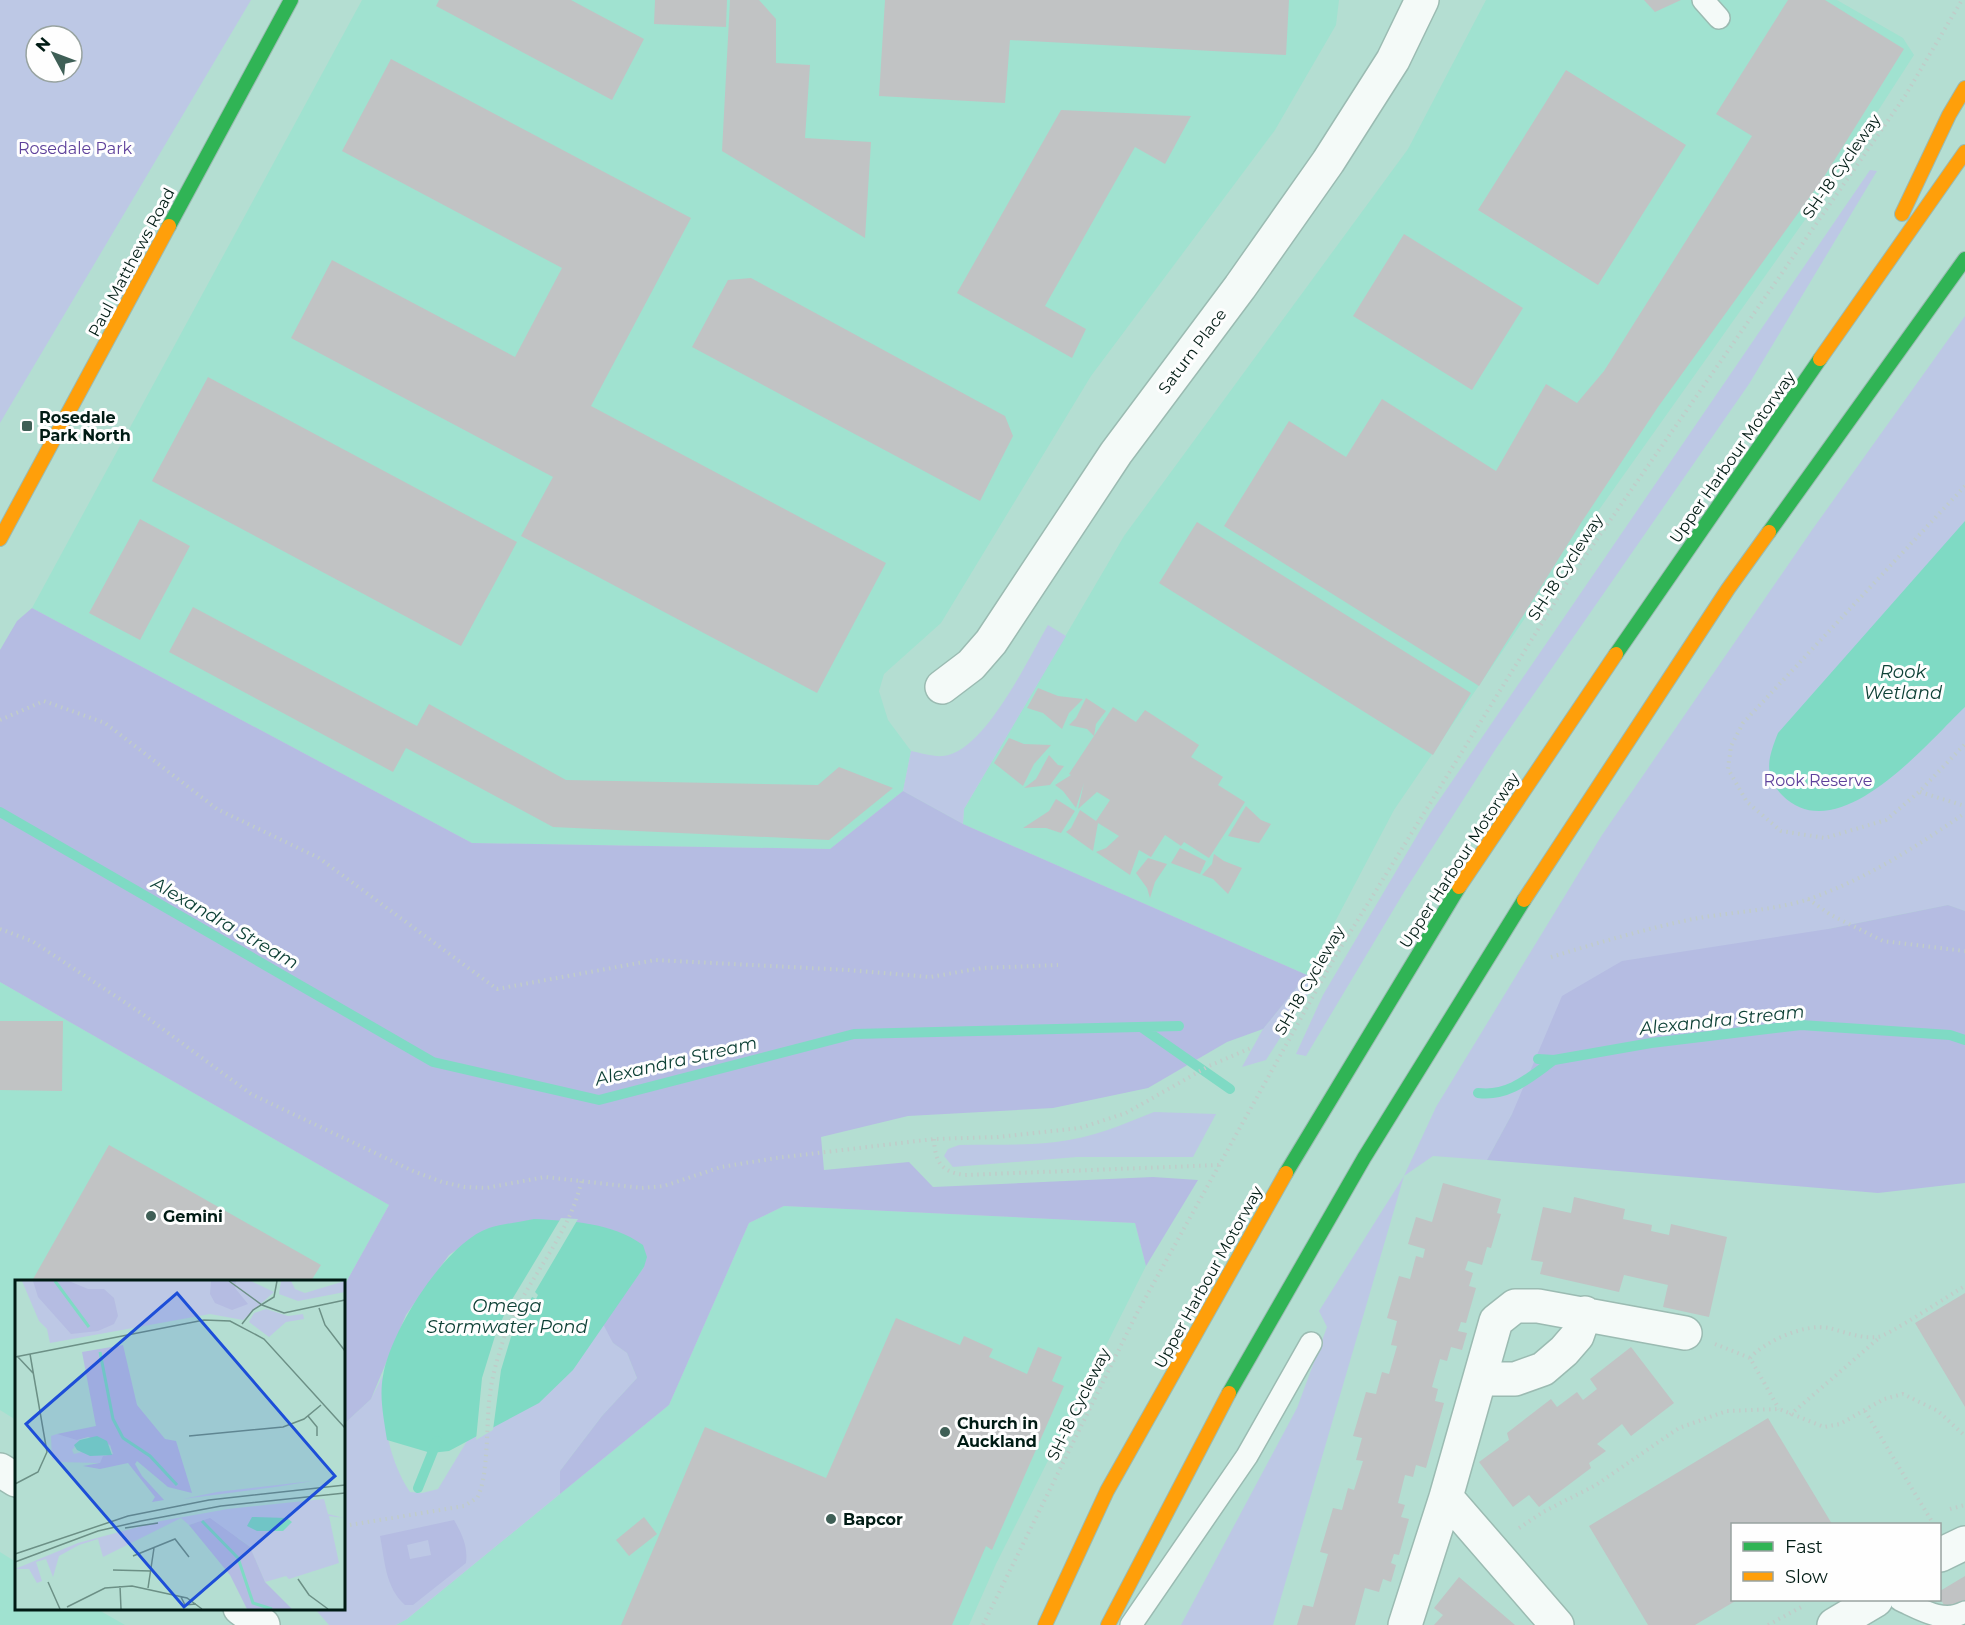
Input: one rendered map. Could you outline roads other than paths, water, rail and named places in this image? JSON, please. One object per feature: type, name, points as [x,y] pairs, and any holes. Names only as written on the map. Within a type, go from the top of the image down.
[{"type":"main road","name":"Paul Matthews Road","points":[[0,539],[291,0]]},
{"type":"main road","points":[[1863,297],[1949,114],[1965,87]]},
{"type":"main road","name":"Upper Harbour Motorway","points":[[1045,1625],[1119,1470],[1268,1204],[1446,906],[1863,297],[1965,152]]},
{"type":"main road","points":[[1108,1625],[1206,1433],[1364,1158],[1544,867],[1728,589],[1965,259]]},
{"type":"street","name":"Saturn Place","points":[[942,687],[971,665],[991,642],[1116,453],[1240,287],[1314,182],[1393,60],[1422,0]]},
{"type":"street","points":[[1405,1625],[1446,1497],[1496,1321],[1515,1306],[1538,1306],[1685,1333]]},
{"type":"street","points":[[1481,1379],[1515,1379],[1543,1369],[1564,1351],[1576,1336],[1585,1313]]},
{"type":"street","points":[[0,1470],[15,1479]]},
{"type":"street","points":[[1446,1497],[1557,1625]]},
{"type":"street","points":[[1941,1555],[1965,1543]]},
{"type":"street","points":[[1834,1625],[1873,1601]]},
{"type":"street","points":[[243,1610],[263,1625]]},
{"type":"lane","points":[[1704,0],[1719,18]]},
{"type":"lane","points":[[1131,1625],[1247,1456],[1311,1343]]},
{"type":"lane","points":[[1904,1601],[1940,1617],[1965,1612]]},
{"type":"water","name":"Rook Wetland","points":[[1965,521],[1965,707],[1929,744],[1881,786],[1855,801],[1829,810],[1804,809],[1782,795],[1772,780],[1770,758],[1778,733]]},
{"type":"water","name":"Omega Stormwater Pond","points":[[534,1219],[590,1224],[631,1237],[643,1245],[647,1257],[644,1267],[573,1370],[539,1403],[449,1451],[431,1453],[387,1440],[382,1400],[383,1376],[396,1336],[422,1291],[455,1251],[472,1237],[489,1228]]},
{"type":"waterway","name":"Alexandra Stream","points":[[0,812],[433,1062],[599,1100],[854,1034],[1179,1026]]},
{"type":"waterway","name":"Alexandra Stream","points":[[1538,1059],[1554,1060],[1651,1043],[1801,1025],[1950,1035],[1965,1040]]},
{"type":"waterway","name":"Alexandra Stream","points":[[1141,1027],[1230,1089]]},
{"type":"waterway","name":"Alexandra Stream","points":[[1478,1093],[1500,1092],[1509,1089],[1528,1079],[1554,1060]]},
{"type":"waterway","points":[[418,1488],[437,1441]]},
{"type":"place","name":"Rosedale Park North","points":[[27,426]]},
{"type":"place","name":"Gemini","points":[[151,1216]]},
{"type":"place","name":"Church in Auckland","points":[[945,1432]]},
{"type":"place","name":"Bapcor","points":[[831,1519]]},
{"type":"park label","name":"Rosedale Park","points":[[75,148]]},
{"type":"park label","name":"Rook Reserve","points":[[1818,780]]}]
